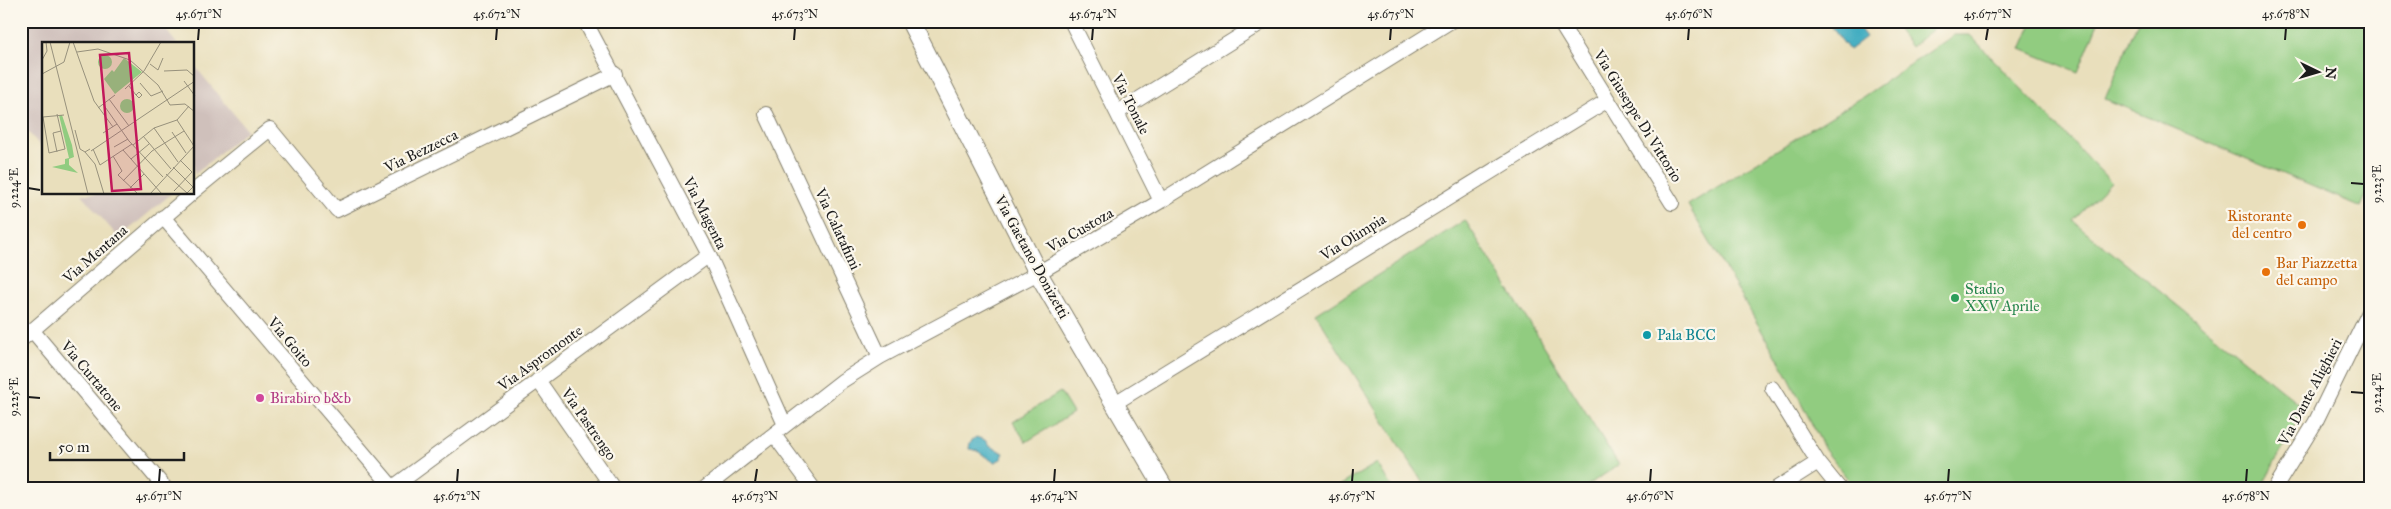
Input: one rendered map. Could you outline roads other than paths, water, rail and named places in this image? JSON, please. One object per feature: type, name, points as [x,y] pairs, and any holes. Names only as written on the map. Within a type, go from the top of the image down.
[{"type":"street","name":"Via Magenta","points":[[585,21],[615,74],[709,255],[785,425]]},
{"type":"street","name":"Via Gaetano Donizetti","points":[[910,21],[1038,273],[1164,488]]},
{"type":"street","name":"Via Tonale","points":[[1071,21],[1161,201]]},
{"type":"street","points":[[1118,112],[1264,21]]},
{"type":"street","name":"Via Custoza","points":[[705,488],[842,381],[880,357],[1038,273],[1161,201],[1451,21]]},
{"type":"street","name":"Via Giuseppe Di Vittorio","points":[[1559,21],[1672,203]]},
{"type":"street","name":"Via Bezzecca","points":[[270,129],[337,210],[615,74]]},
{"type":"street","name":"Via Olimpia","points":[[1115,403],[1608,100]]},
{"type":"street","name":"Via Calatafimi","points":[[766,114],[880,357]]},
{"type":"street","name":"Via Mentana","points":[[195,191],[270,129]]},
{"type":"street","name":"Via Mentana","points":[[21,340],[190,195]]},
{"type":"street","name":"Via Goito","points":[[163,217],[392,488]]},
{"type":"street","name":"Via Aspromonte","points":[[392,488],[709,255]]},
{"type":"street","name":"Via Dante Alighieri","points":[[2276,488],[2314,423],[2370,310]]},
{"type":"street","name":"Via Curtatone","points":[[32,330],[165,488]]},
{"type":"street","name":"Via Pastrengo","points":[[538,380],[613,488]]},
{"type":"street","points":[[1772,388],[1818,462],[1839,488]]},
{"type":"street","points":[[774,434],[813,488]]},
{"type":"street","points":[[1777,488],[1818,462]]},
{"type":"water","points":[[1832,21],[1854,21],[1866,37],[1849,50],[1829,24]]},
{"type":"water","points":[[976,437],[985,440],[989,446],[1004,453],[1001,459],[995,462],[977,451],[969,449],[970,442]]},
{"type":"place","name":"Ristorante del centro","points":[[2302,225]]},
{"type":"place","name":"Bar Piazzetta del campo","points":[[2266,272]]},
{"type":"place","name":"Stadio XXV Aprile","points":[[1955,298]]},
{"type":"place","name":"Pala BCC","points":[[1647,335]]},
{"type":"place","name":"Birabiro b&b","points":[[260,398]]}]
